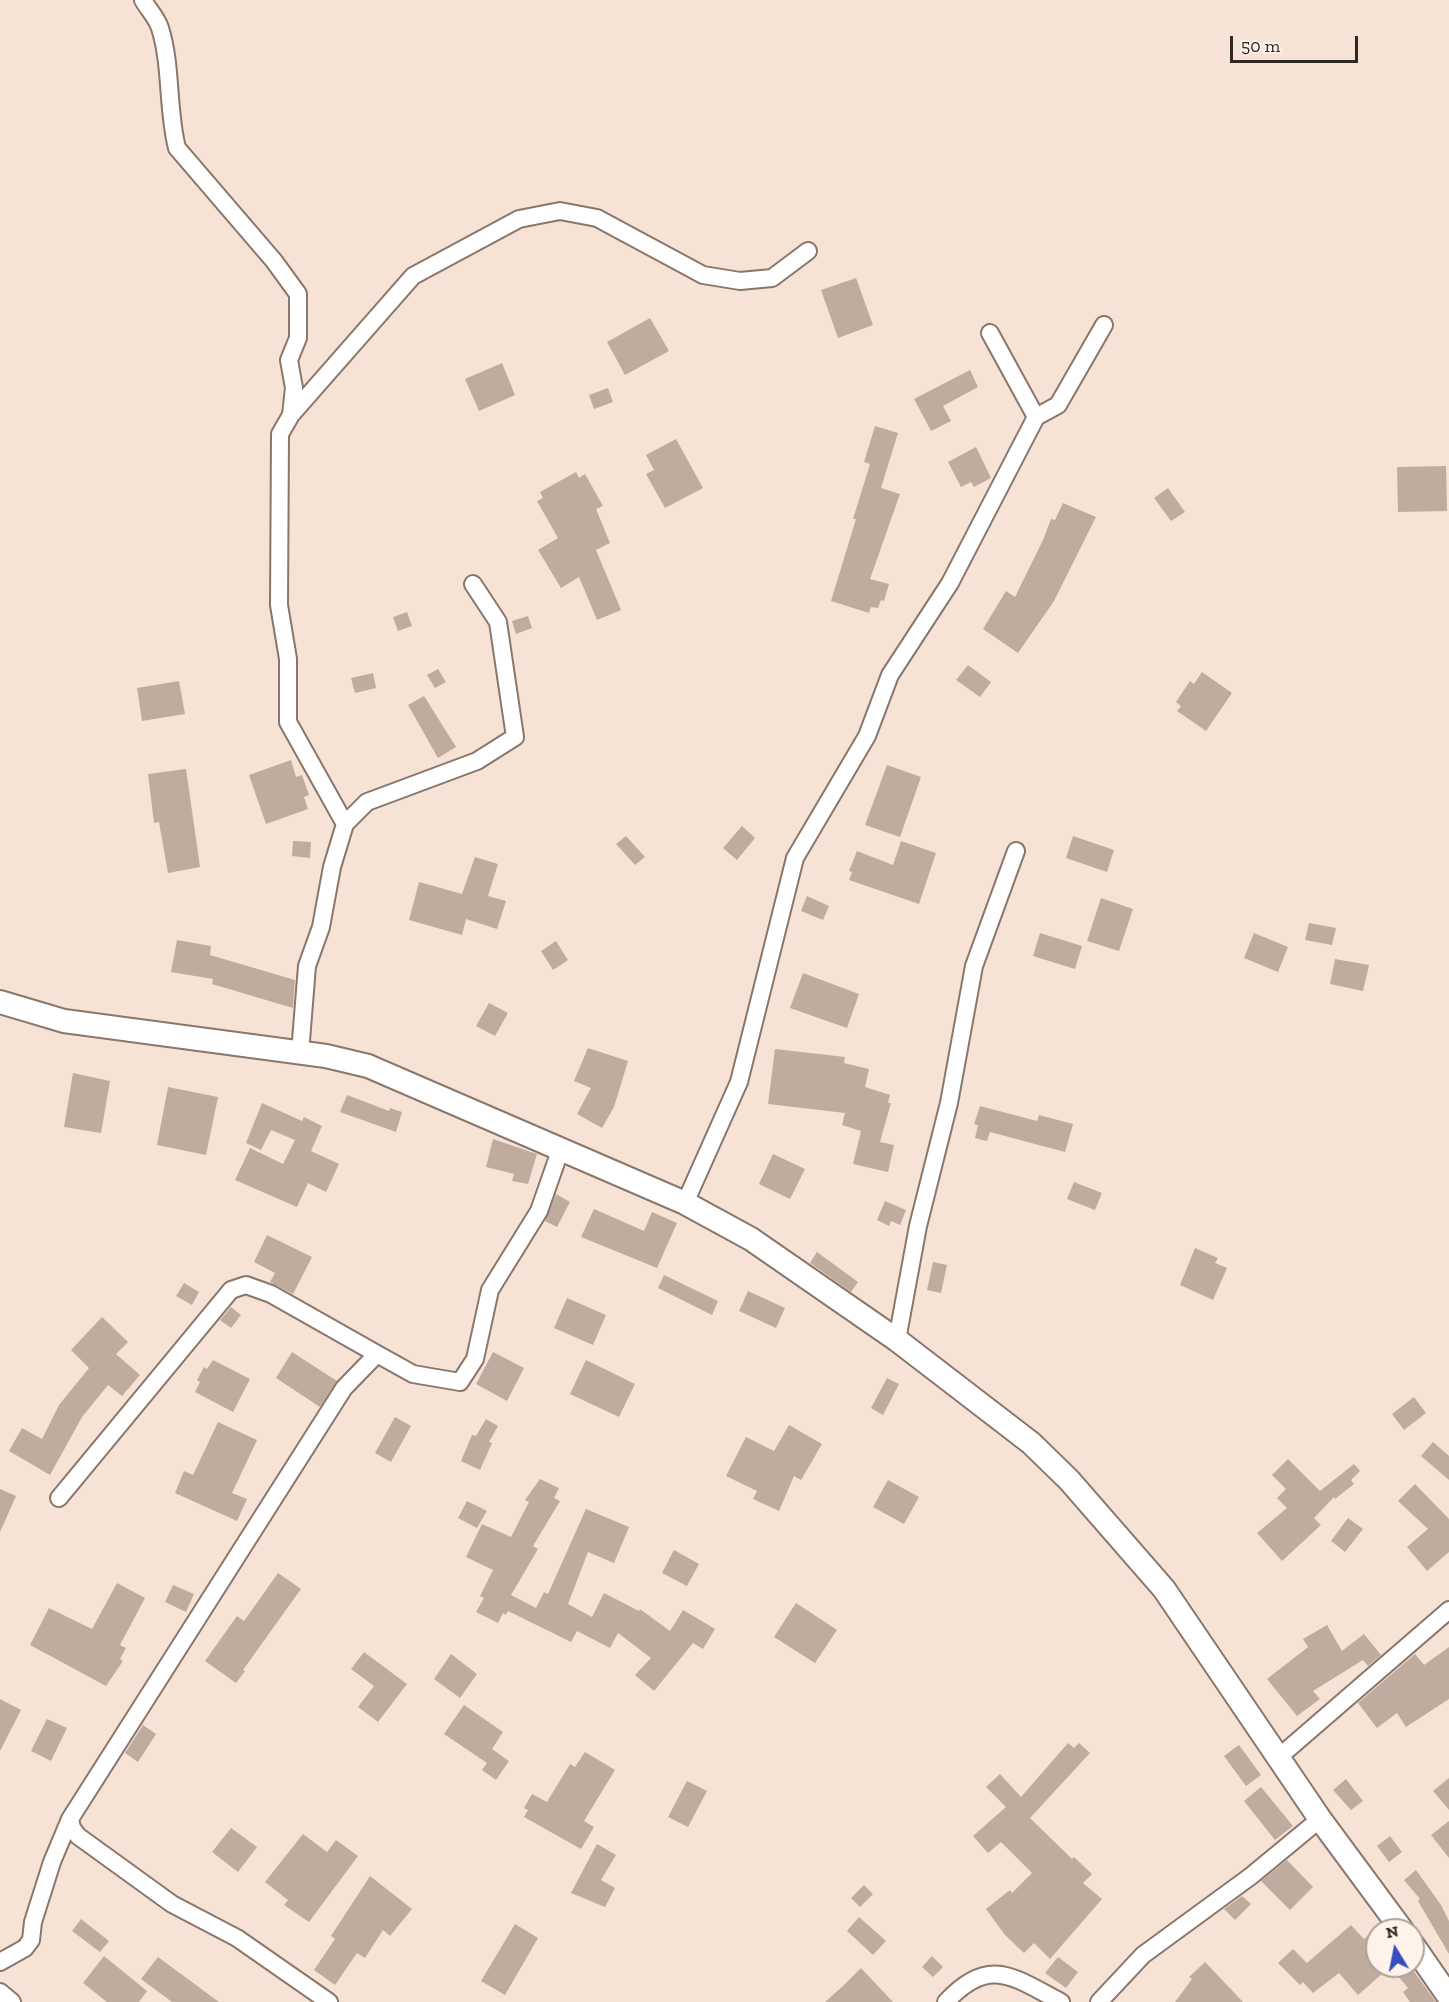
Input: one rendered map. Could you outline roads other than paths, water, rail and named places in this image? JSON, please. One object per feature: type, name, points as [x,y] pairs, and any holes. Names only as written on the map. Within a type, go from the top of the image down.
[{"type":"street","points":[[143,0],[160,26],[167,66],[171,125],[177,148],[274,261],[298,294],[298,338],[289,360],[294,388],[291,415]]},
{"type":"street","points":[[345,824],[288,722],[288,658],[279,605],[280,434],[291,415],[413,276],[519,219],[560,211],[597,218],[703,275],[740,281],[772,278],[808,251]]},
{"type":"street","points":[[685,1203],[739,1082],[795,858],[867,736],[890,675],[950,584],[1036,417],[1058,405],[1104,325]]},
{"type":"street","points":[[990,333],[1036,417]]},
{"type":"street","points":[[300,1053],[308,966],[321,927],[332,867],[345,824],[368,802],[477,761],[515,737],[498,622],[472,584]]},
{"type":"street","points":[[897,1340],[918,1226],[949,1103],[974,966],[1016,850]]},
{"type":"street","points":[[0,1002],[15,1009],[64,1021],[300,1053],[368,1066],[560,1151],[685,1203],[751,1239],[897,1340],[1031,1443],[1069,1480],[1164,1589],[1320,1819],[1393,1918]]},
{"type":"street","points":[[59,1498],[231,1290],[246,1285],[271,1294],[413,1374],[460,1382],[475,1359],[490,1290],[539,1211],[560,1151]]},
{"type":"street","points":[[0,1962],[25,1948],[30,1940],[52,1862],[70,1819],[344,1388],[377,1354]]},
{"type":"street","points":[[1279,1757],[1449,1610]]},
{"type":"street","points":[[70,1819],[72,1828],[78,1836],[172,1904],[237,1938],[328,2002]]},
{"type":"street","points":[[1099,2002],[1143,1955],[1251,1876],[1320,1819]]},
{"type":"street","points":[[1425,1962],[1449,1997]]},
{"type":"street","points":[[946,2002],[963,1983],[998,1973],[1018,1980],[1061,2002]]},
{"type":"street","points":[[0,1992],[12,2002]]}]
